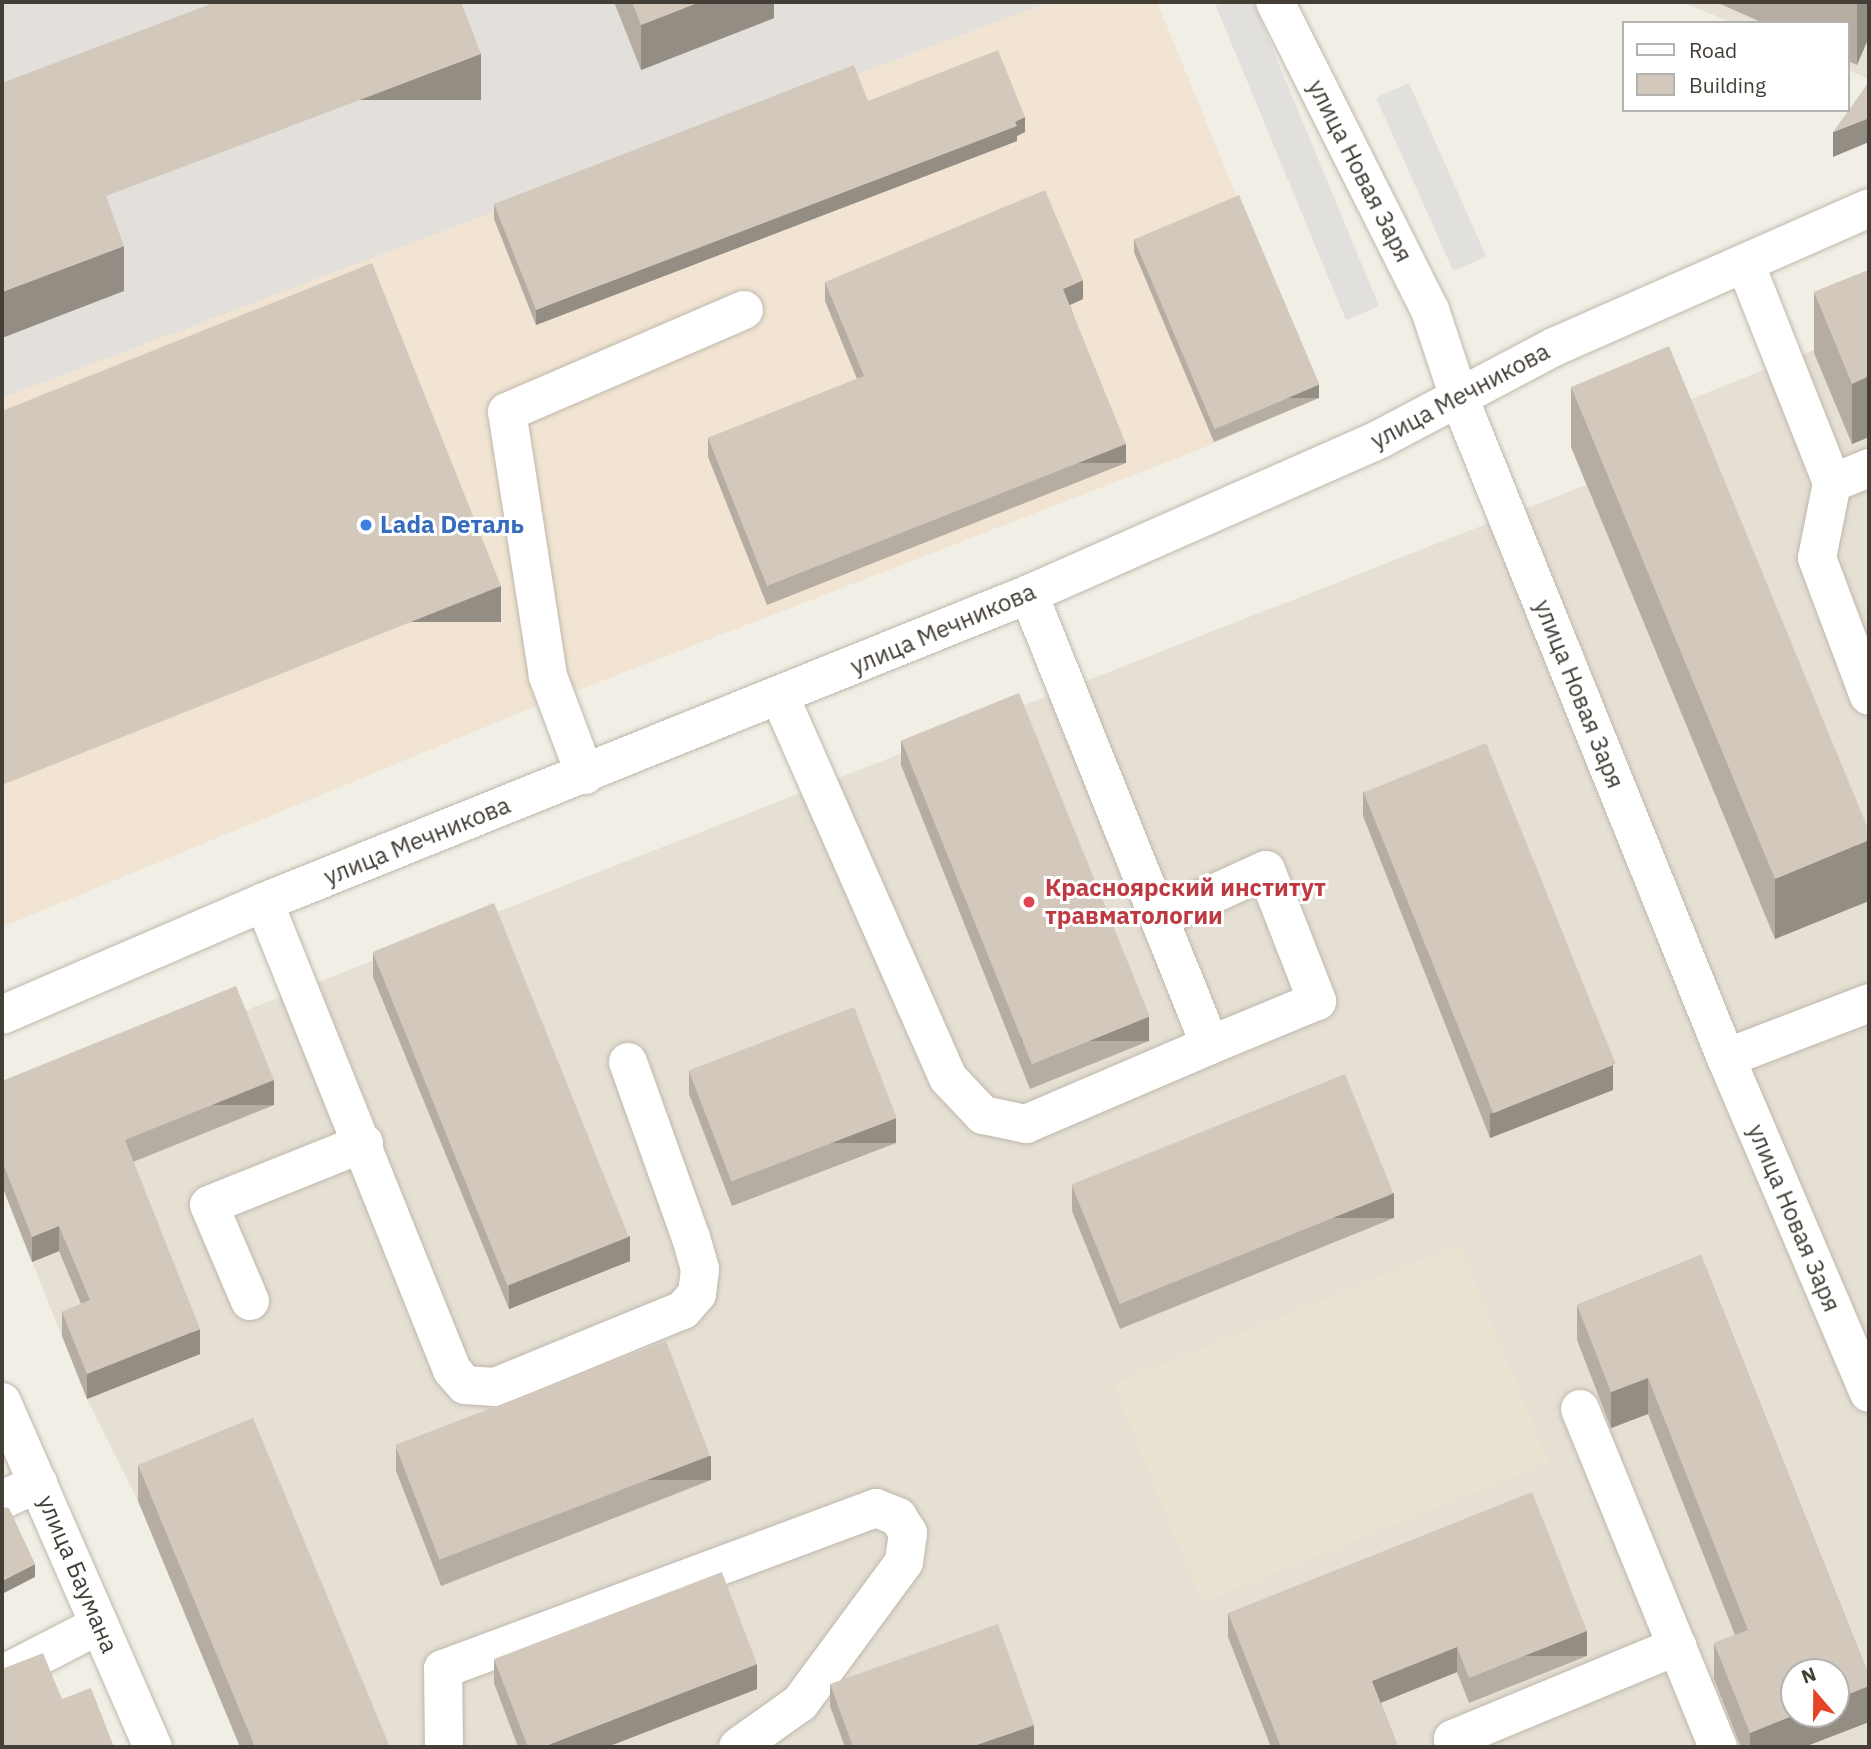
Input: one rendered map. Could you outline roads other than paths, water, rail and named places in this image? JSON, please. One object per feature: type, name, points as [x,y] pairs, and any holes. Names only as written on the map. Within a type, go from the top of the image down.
[{"type":"street","name":"улица Новая Заря","points":[[1275,2],[1430,310],[1460,400],[1726,1058],[1869,1393]]},
{"type":"street","name":"улица Мечникова","points":[[2,1016],[264,902],[780,697],[1029,594],[1380,439],[1460,400],[1554,347],[1869,208]]},
{"type":"street","points":[[1745,263],[1832,483],[1817,558],[1869,696]]},
{"type":"street","points":[[585,775],[548,676],[507,412],[744,310]]},
{"type":"street","points":[[1832,483],[1869,468]]},
{"type":"street","points":[[1029,594],[1210,1045]]},
{"type":"street","points":[[780,697],[948,1078],[984,1115],[1026,1124],[1317,1001],[1266,870],[1160,918]]},
{"type":"street","points":[[264,902],[364,1143],[452,1370],[465,1385],[495,1387],[683,1310],[697,1294],[700,1269],[691,1238],[628,1062]]},
{"type":"street","points":[[1726,1058],[1869,1003]]},
{"type":"street","points":[[250,1301],[209,1205],[364,1143]]},
{"type":"street","name":"улица Баумана","points":[[2,1402],[153,1747]]},
{"type":"street","points":[[1580,1409],[1718,1747]]},
{"type":"street","points":[[2,1500],[38,1483]]},
{"type":"street","points":[[444,1747],[443,1669],[876,1508],[898,1517],[908,1533],[904,1562],[800,1703],[738,1747]]},
{"type":"street","points":[[2,1675],[99,1625]]},
{"type":"street","points":[[1457,1747],[1453,1738],[1676,1646]]},
{"type":"place","name":"Lada Dеталь","points":[[366,525]]},
{"type":"place","name":"Красноярский институт травматологии","points":[[1029,902]]}]
